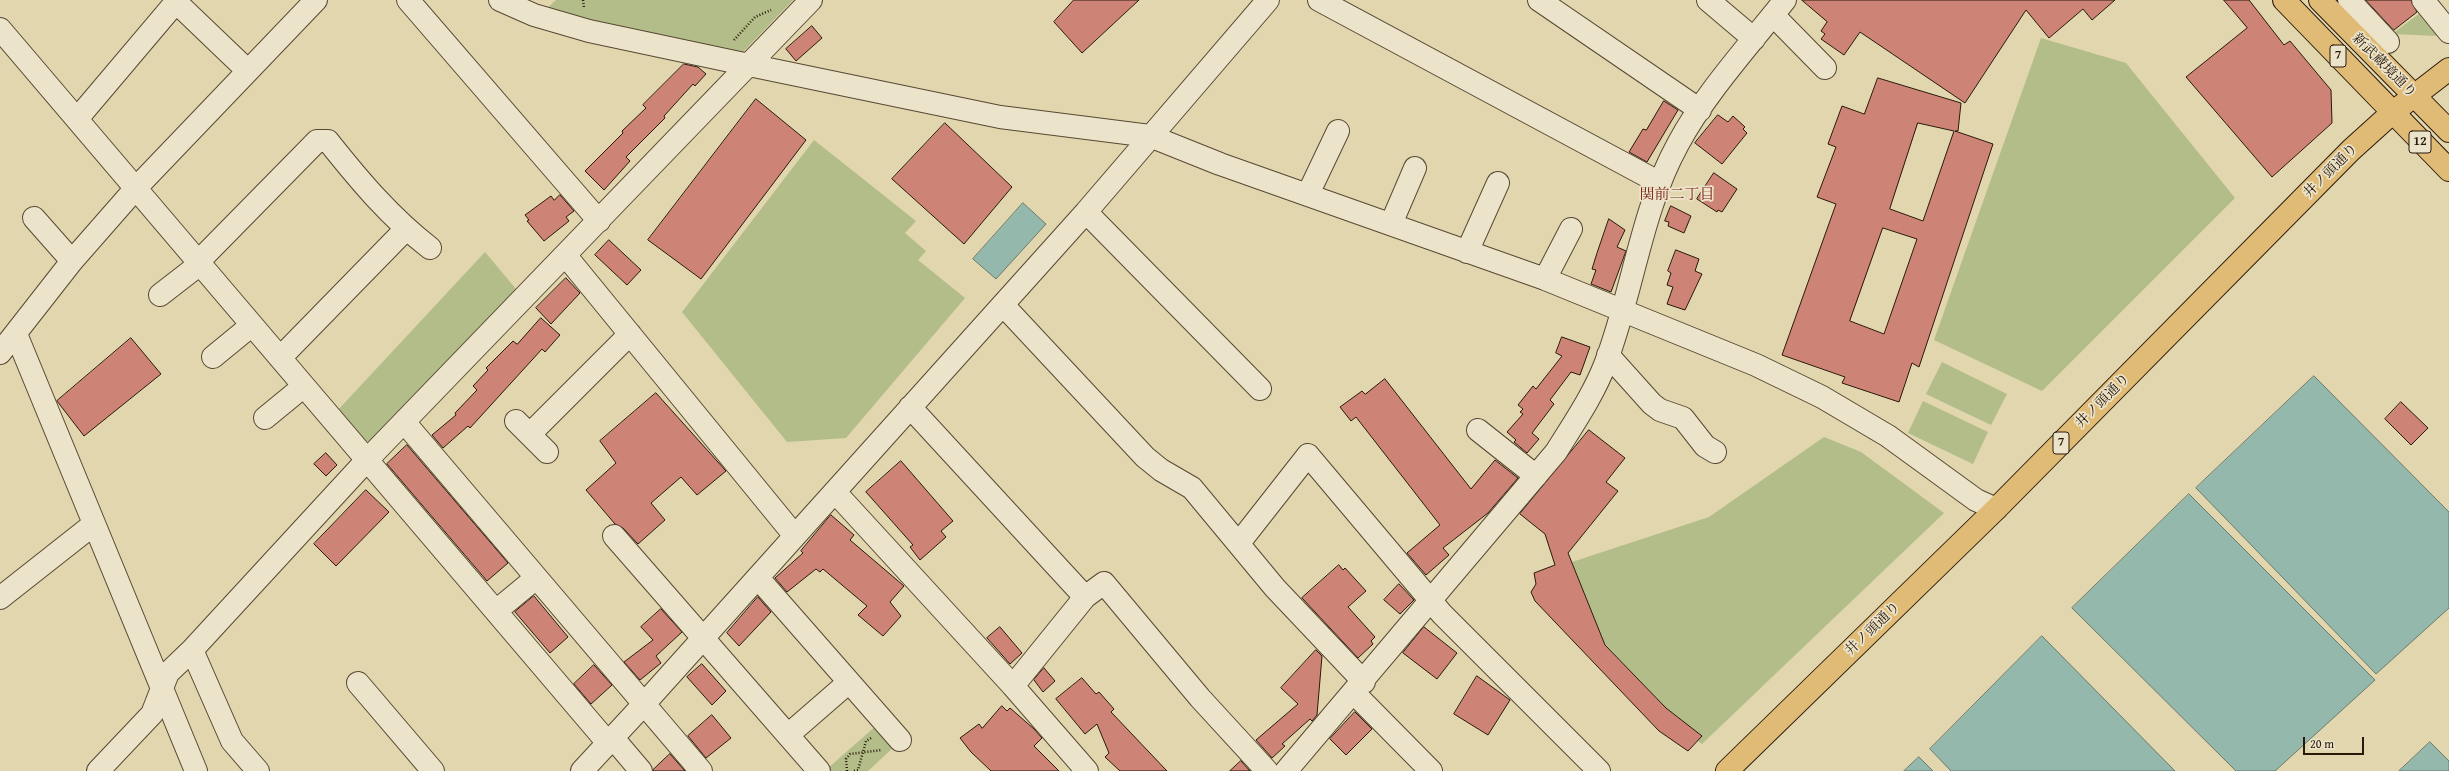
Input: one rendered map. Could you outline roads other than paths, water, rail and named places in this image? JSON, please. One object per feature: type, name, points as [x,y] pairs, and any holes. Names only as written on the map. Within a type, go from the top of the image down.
[{"type":"main road","name":"新武蔵境通り","points":[[2284,0],[2392,113],[2449,170]]},
{"type":"main road","name":"新武蔵境通り","points":[[2320,0],[2449,131]]},
{"type":"main road","name":"井ノ頭通り","points":[[1727,771],[1996,509],[2351,150],[2392,113],[2449,69]]},
{"type":"street","points":[[0,353],[72,262],[136,188],[316,0]]},
{"type":"street","points":[[408,0],[599,221]]},
{"type":"street","points":[[500,0],[534,15],[589,30],[749,66],[1000,117],[1150,136],[1545,279],[1756,365],[1822,397],[1888,436],[1939,471],[1976,500],[1996,509]]},
{"type":"street","points":[[98,771],[152,714],[163,690],[168,673],[192,650],[367,460],[406,423],[811,0]]},
{"type":"street","points":[[582,771],[758,578],[1086,212],[1268,0]]},
{"type":"street","points":[[1319,0],[1660,182]]},
{"type":"street","points":[[1539,0],[1700,110]]},
{"type":"street","points":[[1708,0],[1754,39]]},
{"type":"street","points":[[2349,0],[2388,42]]},
{"type":"street","points":[[2423,0],[2449,32]]},
{"type":"street","points":[[77,119],[176,2],[248,71]]},
{"type":"street","points":[[1286,771],[1359,688],[1556,452],[1587,403],[1608,355],[1660,182],[1678,144],[1700,110],[1779,8],[1825,68]]},
{"type":"street","points":[[0,29],[496,611],[610,740],[641,771]]},
{"type":"street","points":[[1308,194],[1338,131]]},
{"type":"street","points":[[160,295],[199,263],[318,141],[328,141],[370,193],[406,229],[430,248]]},
{"type":"street","points":[[1391,224],[1415,168]]},
{"type":"street","points":[[1467,252],[1498,183]]},
{"type":"street","points":[[1086,212],[1260,389]]},
{"type":"street","points":[[34,218],[72,262]]},
{"type":"street","points":[[280,358],[406,229]]},
{"type":"street","points":[[1545,279],[1571,229]]},
{"type":"street","points":[[566,256],[795,536]]},
{"type":"street","points":[[1003,305],[1145,457],[1161,470],[1192,488],[1359,688],[1431,771]]},
{"type":"street","points":[[212,357],[252,325]]},
{"type":"street","points":[[16,334],[196,771]]},
{"type":"street","points":[[547,452],[523,428],[630,334]]},
{"type":"street","points":[[1608,355],[1652,404],[1660,410],[1683,418],[1705,446],[1715,452]]},
{"type":"street","points":[[265,418],[304,386]]},
{"type":"street","points":[[910,407],[1085,598]]},
{"type":"street","points":[[406,423],[701,771]]},
{"type":"street","points":[[1478,430],[1536,476]]},
{"type":"street","points":[[1239,543],[1308,455],[1442,614],[1599,771]]},
{"type":"street","points":[[835,492],[1013,686],[1087,771]]},
{"type":"street","points":[[0,598],[94,524]]},
{"type":"street","points":[[614,536],[819,771]]},
{"type":"street","points":[[496,611],[536,578]]},
{"type":"street","points":[[758,578],[849,682],[893,743]]},
{"type":"street","points":[[1013,686],[1085,598],[1104,583],[1200,698],[1267,771]]},
{"type":"street","points":[[192,650],[232,741],[258,771]]},
{"type":"street","points":[[788,735],[849,682]]},
{"type":"street","points":[[358,683],[433,771]]},
{"type":"water","points":[[1023,203],[1046,224],[996,279],[973,259]]},
{"type":"water","points":[[2314,376],[2449,512],[2449,608],[2376,674],[2196,488]]},
{"type":"water","points":[[2189,494],[2375,680],[2275,771],[2236,771],[2072,608]]},
{"type":"water","points":[[2042,636],[2175,771],[1951,771],[1930,749]]},
{"type":"water","points":[[2430,742],[2449,761],[2449,771],[2399,771]]},
{"type":"water","points":[[1919,757],[1933,771],[1904,771]]},
{"type":"district","name":"関前二丁目","points":[[1677,195]]}]
